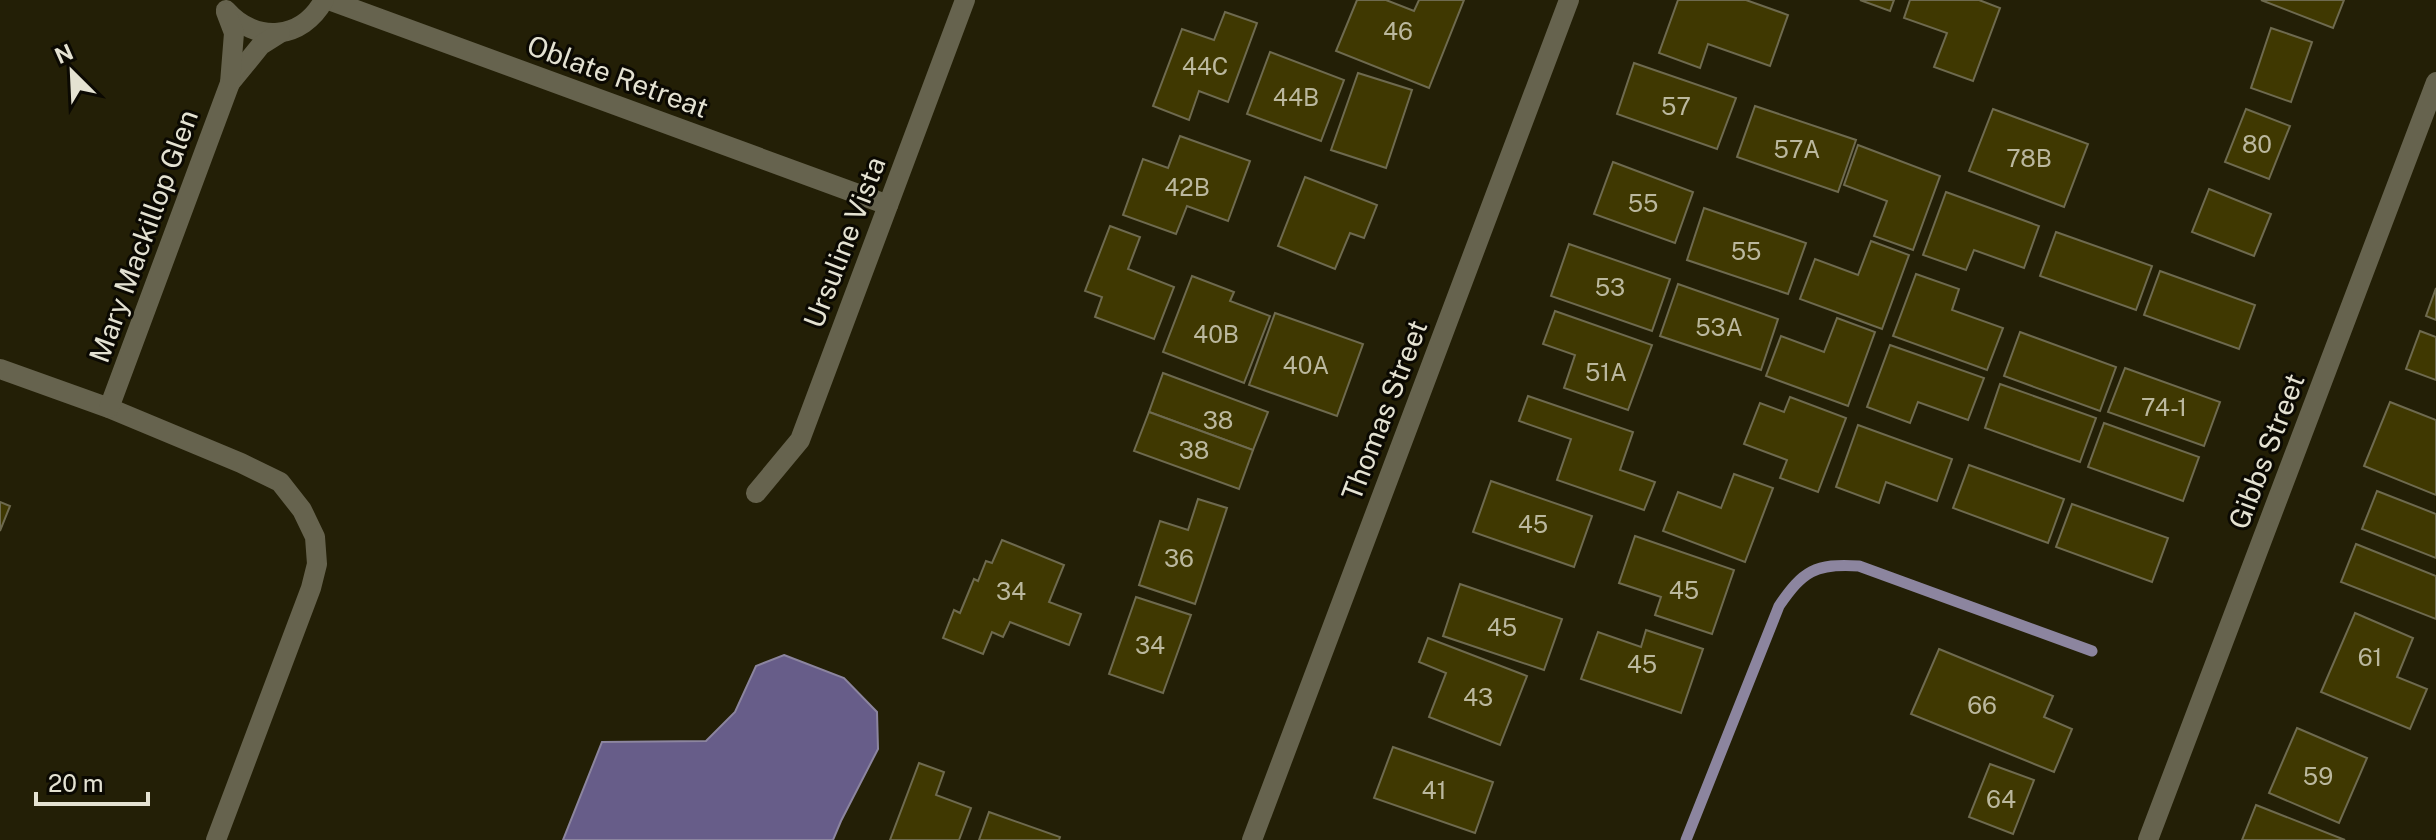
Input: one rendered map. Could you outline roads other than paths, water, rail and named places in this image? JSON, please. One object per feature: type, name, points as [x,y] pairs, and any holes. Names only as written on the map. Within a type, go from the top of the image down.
[{"type":"street","points":[[223,6],[238,23],[251,30],[280,33],[307,21],[326,0]]},
{"type":"street","name":"Oblate Retreat","points":[[326,0],[888,205]]},
{"type":"street","name":"Ursuline Vista","points":[[756,493],[800,440],[965,0]]},
{"type":"street","name":"Thomas Street","points":[[1252,840],[1569,0]]},
{"type":"street","points":[[223,6],[234,33],[230,83]]},
{"type":"street","points":[[230,83],[261,45],[280,33]]},
{"type":"street","name":"Gibbs Street","points":[[2148,840],[2436,82]]},
{"type":"street","name":"Mary Mackillop Glen","points":[[109,408],[230,83]]},
{"type":"street","points":[[0,369],[109,408],[280,482],[302,510],[315,537],[317,564],[311,588],[216,840]]},
{"type":"waterway","points":[[1686,840],[1779,606],[1795,585],[1812,572],[1831,566],[1859,566],[2092,651]]}]
